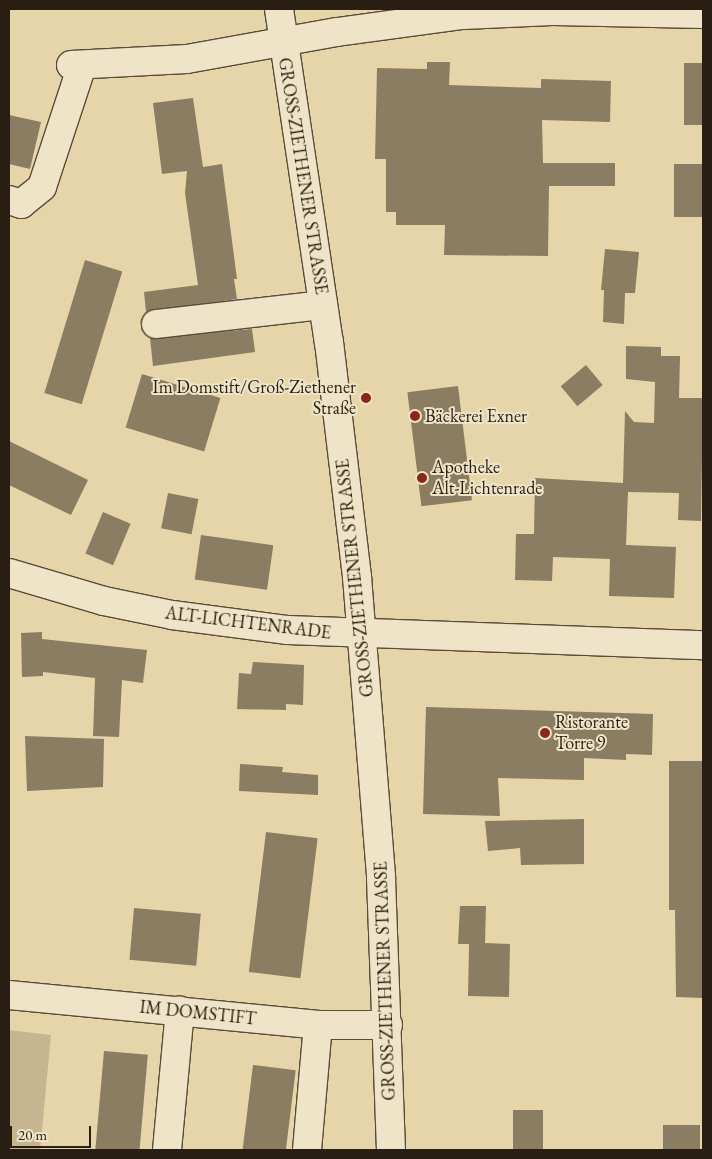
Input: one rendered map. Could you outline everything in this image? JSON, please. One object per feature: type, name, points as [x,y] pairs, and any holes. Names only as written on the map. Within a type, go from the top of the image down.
[{"type":"street","name":"GROSS-ZIETHENER STRASSE","points":[[279,9],[323,306],[362,635],[378,822],[388,1025],[391,1150]]},
{"type":"street","points":[[9,200],[21,204],[42,187],[76,65],[187,59],[283,42],[464,15],[552,11],[703,14]]},
{"type":"street","points":[[156,324],[323,306]]},
{"type":"street","name":"ALT-LICHTENRADE","points":[[9,573],[104,601],[172,615],[288,630],[362,635],[703,645]]},
{"type":"street","name":"IM DOMSTIFT","points":[[9,994],[318,1025],[388,1025]]},
{"type":"street","points":[[167,1150],[180,1011]]},
{"type":"street","points":[[307,1150],[318,1025]]},
{"type":"shaded area","points":[[9,1030],[51,1035],[40,1150],[9,1150]]},
{"type":"building","points":[[427,62],[450,62],[449,85],[541,88],[541,79],[611,81],[610,122],[542,120],[543,163],[615,163],[615,186],[549,186],[548,256],[444,255],[445,225],[396,225],[396,212],[386,212],[386,159],[375,159],[377,68],[427,69]]},
{"type":"building","points":[[684,63],[703,63],[703,125],[684,125]]},
{"type":"building","points":[[193,98],[203,167],[222,164],[237,279],[234,279],[237,299],[146,312],[144,292],[198,285],[185,193],[187,171],[162,174],[153,103]]},
{"type":"building","points":[[9,115],[41,122],[30,169],[9,164]]},
{"type":"building","points":[[674,164],[703,164],[703,217],[674,217]]},
{"type":"building","points":[[605,249],[639,252],[635,293],[625,293],[624,324],[603,322],[604,290],[601,290]]},
{"type":"building","points":[[85,260],[122,271],[82,404],[44,393]]},
{"type":"building","points":[[252,329],[255,352],[153,366],[150,338]]},
{"type":"building","points":[[626,346],[661,347],[661,356],[680,356],[679,398],[703,398],[701,521],[678,520],[679,493],[628,492],[626,545],[676,547],[674,598],[609,596],[610,559],[553,557],[552,581],[515,580],[516,534],[534,534],[535,478],[623,483],[625,411],[634,422],[654,423],[655,382],[626,379]]},
{"type":"building","points":[[586,365],[603,385],[577,406],[561,386]]},
{"type":"building","points":[[142,374],[220,398],[204,452],[126,428]]},
{"type":"building","points":[[458,386],[472,500],[421,506],[407,392]]},
{"type":"building","points":[[9,441],[88,480],[71,515],[9,485]]},
{"type":"building","points":[[168,493],[198,499],[192,534],[161,528]]},
{"type":"building","points":[[103,512],[131,524],[113,565],[85,553]]},
{"type":"building","points":[[201,535],[273,545],[267,590],[195,580]]},
{"type":"building","points":[[42,632],[42,639],[147,650],[143,683],[122,680],[119,737],[93,736],[95,678],[43,672],[43,676],[22,677],[21,633]]},
{"type":"building","points":[[253,662],[304,665],[303,705],[286,704],[286,710],[237,709],[239,673],[251,674]]},
{"type":"building","points":[[426,707],[653,714],[652,755],[626,754],[626,760],[584,758],[584,780],[498,778],[500,816],[423,814]]},
{"type":"building","points":[[25,736],[104,739],[103,787],[27,791]]},
{"type":"building","points":[[669,761],[703,761],[703,998],[676,997],[675,910],[669,910]]},
{"type":"building","points":[[240,764],[283,767],[282,772],[318,775],[318,795],[239,791]]},
{"type":"building","points":[[584,819],[584,864],[521,865],[520,848],[488,851],[485,821]]},
{"type":"building","points":[[266,832],[318,838],[300,978],[249,972]]},
{"type":"building","points":[[460,906],[486,906],[485,943],[510,944],[509,997],[468,996],[469,944],[458,944]]},
{"type":"building","points":[[134,908],[201,914],[196,966],[129,960]]},
{"type":"building","points":[[104,1051],[148,1055],[140,1150],[95,1150]]},
{"type":"building","points":[[253,1065],[296,1070],[286,1150],[243,1149]]},
{"type":"building","points":[[513,1110],[543,1110],[543,1150],[513,1150]]},
{"type":"building","points":[[663,1125],[700,1125],[700,1150],[663,1150]]},
{"type":"place","name":"Im Domstift/Groß-Ziethener Straße","points":[[366,398]]},
{"type":"place","name":"Bäckerei Exner","points":[[415,416]]},
{"type":"place","name":"Apotheke Alt-Lichtenrade","points":[[422,478]]},
{"type":"place","name":"Ristorante Torre 9","points":[[545,733]]}]
